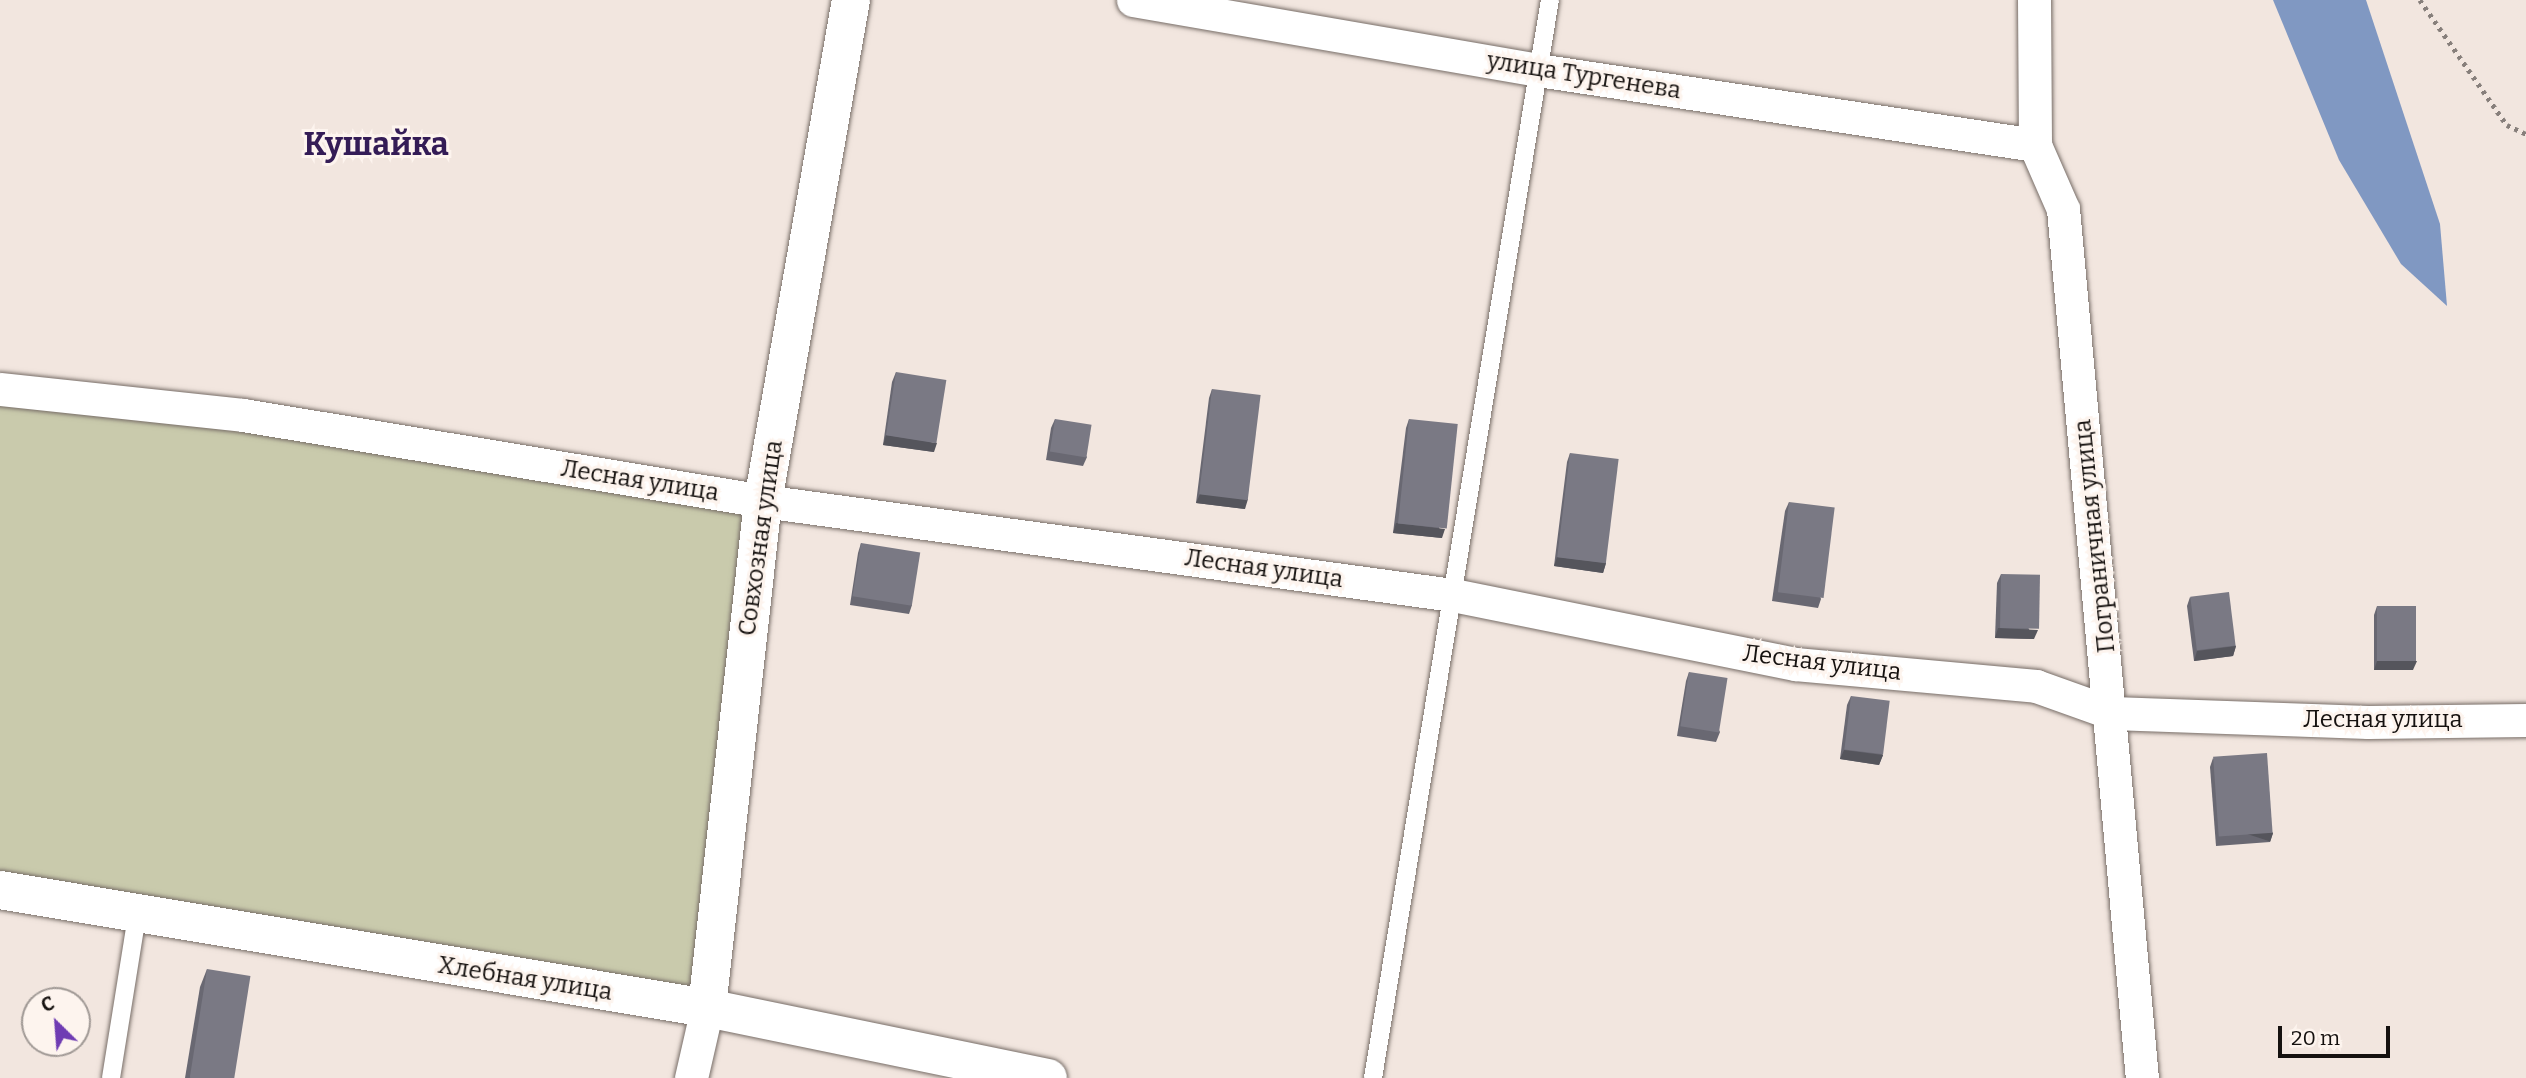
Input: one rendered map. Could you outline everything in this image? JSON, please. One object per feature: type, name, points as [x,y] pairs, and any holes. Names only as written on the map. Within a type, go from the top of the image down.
[{"type":"street","name":"Совхозная улица","points":[[691,1078],[707,1008],[763,501],[851,0]]},
{"type":"street","name":"улица Тургенева","points":[[1133,0],[1538,69],[2035,145]]},
{"type":"street","name":"Пограничная улица","points":[[2034,0],[2035,145],[2063,209],[2112,713],[2142,1078]]},
{"type":"street","name":"Лесная улица","points":[[0,389],[243,415],[763,501],[1453,595],[1795,664],[2036,686],[2112,713],[2368,722],[2526,720]]},
{"type":"street","name":"Хлебная улица","points":[[0,890],[137,916],[707,1008],[1048,1078]]},
{"type":"lane","points":[[1373,1078],[1550,0]]},
{"type":"lane","points":[[111,1078],[137,916]]},
{"type":"path","points":[[2420,0],[2507,125],[2526,134]]},
{"type":"green space","points":[[0,389],[763,501],[707,1008],[0,890]]},
{"type":"water","points":[[2273,0],[2366,0],[2440,224],[2447,306],[2401,264],[2339,160]]},
{"type":"building","points":[[896,372],[946,380],[936,443],[886,435]]},
{"type":"building","points":[[1212,389],[1261,395],[1248,500],[1199,494]]},
{"type":"building","points":[[1055,419],[1092,425],[1086,457],[1050,452]]},
{"type":"building","points":[[1409,419],[1458,424],[1447,529],[1398,523]]},
{"type":"building","points":[[1570,453],[1619,459],[1606,563],[1557,557]]},
{"type":"building","points":[[1789,502],[1835,508],[1824,598],[1778,592]]},
{"type":"building","points":[[861,543],[920,552],[912,606],[853,596]]},
{"type":"building","points":[[2001,574],[2040,575],[2039,629],[2000,628]]},
{"type":"building","points":[[2229,592],[2236,646],[2197,650],[2190,597]]},
{"type":"building","points":[[2377,606],[2416,606],[2416,661],[2377,661]]},
{"type":"building","points":[[1689,672],[1728,678],[1719,732],[1680,726]]},
{"type":"building","points":[[1851,696],[1890,701],[1883,754],[1844,750]]},
{"type":"building","points":[[2267,753],[2273,833],[2219,837],[2213,757]]},
{"type":"building","points":[[207,969],[250,976],[234,1078],[190,1078]]},
{"type":"district","name":"Кушайка","points":[[376,144]]}]
